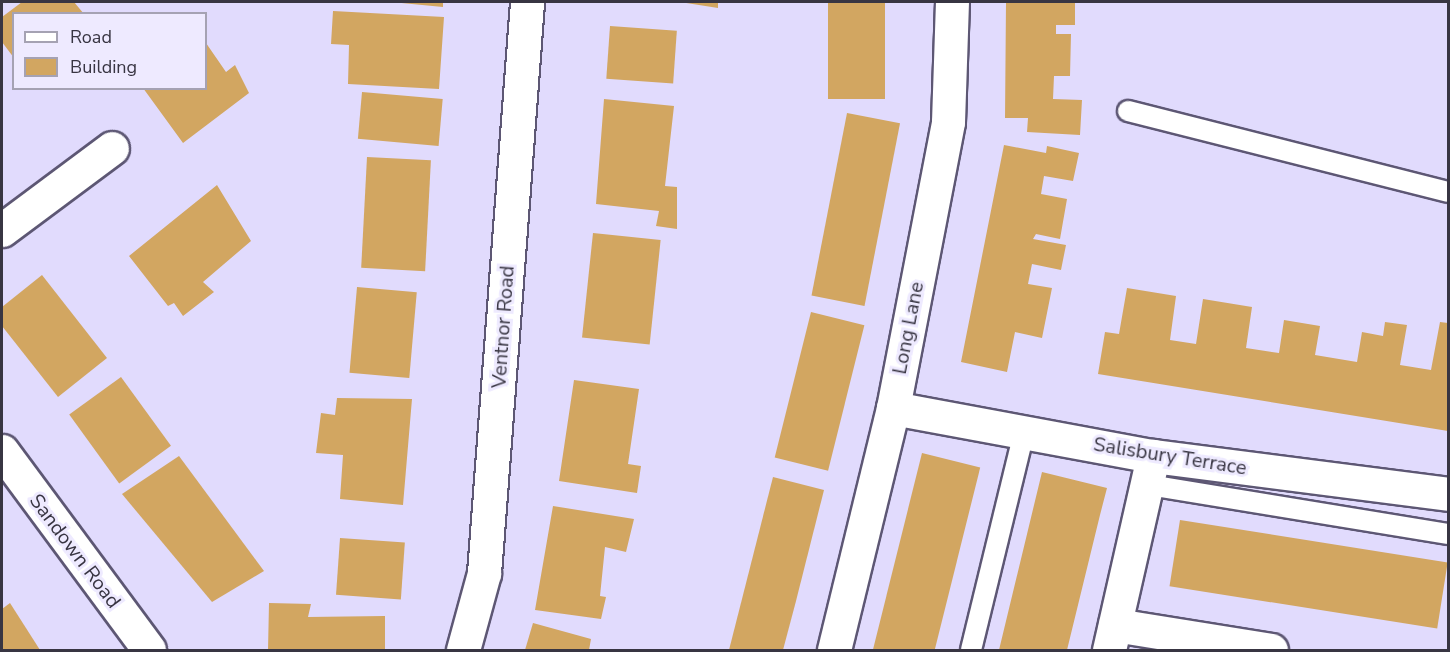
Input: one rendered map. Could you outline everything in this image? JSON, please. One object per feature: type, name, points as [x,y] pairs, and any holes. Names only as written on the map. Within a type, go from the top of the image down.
[{"type":"street","name":"Ventnor Road","points":[[463,651],[484,573],[527,2]]},
{"type":"street","name":"Long Lane","points":[[834,651],[893,408],[948,122],[952,2]]},
{"type":"street","points":[[2,230],[112,148]]},
{"type":"street","name":"Salisbury Terrace","points":[[893,408],[1024,432],[1151,470],[1449,494]]},
{"type":"street","name":"Sandown Road","points":[[2,451],[149,651]]},
{"type":"street","points":[[1151,470],[1112,638],[1255,649]]},
{"type":"lane","points":[[1128,111],[1449,192]]},
{"type":"lane","points":[[970,651],[1024,432]]},
{"type":"lane","points":[[1151,470],[1449,534]]},
{"type":"building","points":[[22,2],[74,2],[82,12],[12,12],[12,55],[2,42],[2,17]]},
{"type":"building","points":[[391,2],[443,2],[443,7]]},
{"type":"building","points":[[680,2],[718,2],[718,8]]},
{"type":"building","points":[[828,2],[885,2],[885,99],[828,99]]},
{"type":"building","points":[[1006,2],[1075,2],[1075,25],[1056,25],[1056,34],[1071,34],[1070,76],[1054,76],[1053,99],[1082,100],[1080,135],[1027,132],[1028,118],[1005,118]]},
{"type":"building","points":[[333,11],[444,17],[439,89],[348,84],[349,45],[331,44]]},
{"type":"building","points":[[610,26],[677,31],[673,84],[606,79]]},
{"type":"building","points":[[207,44],[226,72],[235,65],[249,93],[183,143],[144,90],[207,90]]},
{"type":"building","points":[[362,92],[443,99],[439,146],[358,139]]},
{"type":"building","points":[[604,99],[674,106],[665,186],[677,187],[677,229],[656,226],[659,211],[596,204]]},
{"type":"building","points":[[847,113],[900,123],[865,306],[812,296]]},
{"type":"building","points":[[1004,145],[1046,153],[1047,146],[1079,153],[1073,181],[1044,176],[1041,194],[1067,199],[1060,239],[1036,234],[1033,239],[1066,245],[1061,270],[1032,264],[1028,284],[1052,288],[1042,338],[1015,332],[1007,372],[961,362]]},
{"type":"building","points":[[367,157],[431,160],[425,271],[361,268]]},
{"type":"building","points":[[217,185],[251,241],[203,282],[214,292],[183,316],[174,303],[168,306],[129,256]]},
{"type":"building","points":[[593,233],[661,240],[650,345],[582,337]]},
{"type":"building","points":[[42,275],[107,358],[58,397],[2,326],[2,307]]},
{"type":"building","points":[[357,287],[417,292],[409,378],[350,373]]},
{"type":"building","points":[[1127,288],[1176,296],[1170,340],[1196,344],[1203,299],[1252,307],[1246,348],[1279,353],[1284,320],[1320,326],[1315,355],[1357,362],[1362,332],[1383,336],[1385,322],[1407,325],[1400,365],[1431,370],[1440,322],[1448,323],[1448,431],[1098,374],[1105,332],[1119,334]]},
{"type":"building","points":[[811,312],[864,325],[828,471],[775,458]]},
{"type":"building","points":[[121,377],[171,446],[119,483],[69,415]]},
{"type":"building","points":[[574,380],[639,389],[628,464],[641,466],[637,493],[559,481]]},
{"type":"building","points":[[337,398],[412,399],[403,505],[340,499],[343,455],[316,453],[321,413],[335,415]]},
{"type":"building","points":[[922,453],[980,468],[935,650],[873,650]]},
{"type":"building","points":[[179,456],[264,571],[212,602],[122,494]]},
{"type":"building","points":[[1042,472],[1107,488],[1067,650],[999,650]]},
{"type":"building","points":[[773,477],[824,490],[796,601],[783,650],[729,650]]},
{"type":"building","points":[[553,506],[634,519],[626,552],[605,547],[600,596],[606,597],[601,619],[535,610]]},
{"type":"building","points":[[1180,520],[1448,562],[1437,629],[1170,586]]},
{"type":"building","points":[[340,538],[405,543],[401,599],[336,595]]},
{"type":"building","points":[[10,603],[40,650],[2,650],[2,609]]},
{"type":"building","points":[[269,603],[311,604],[308,617],[385,616],[385,650],[268,650]]},
{"type":"building","points":[[533,623],[591,639],[589,650],[525,650]]}]
